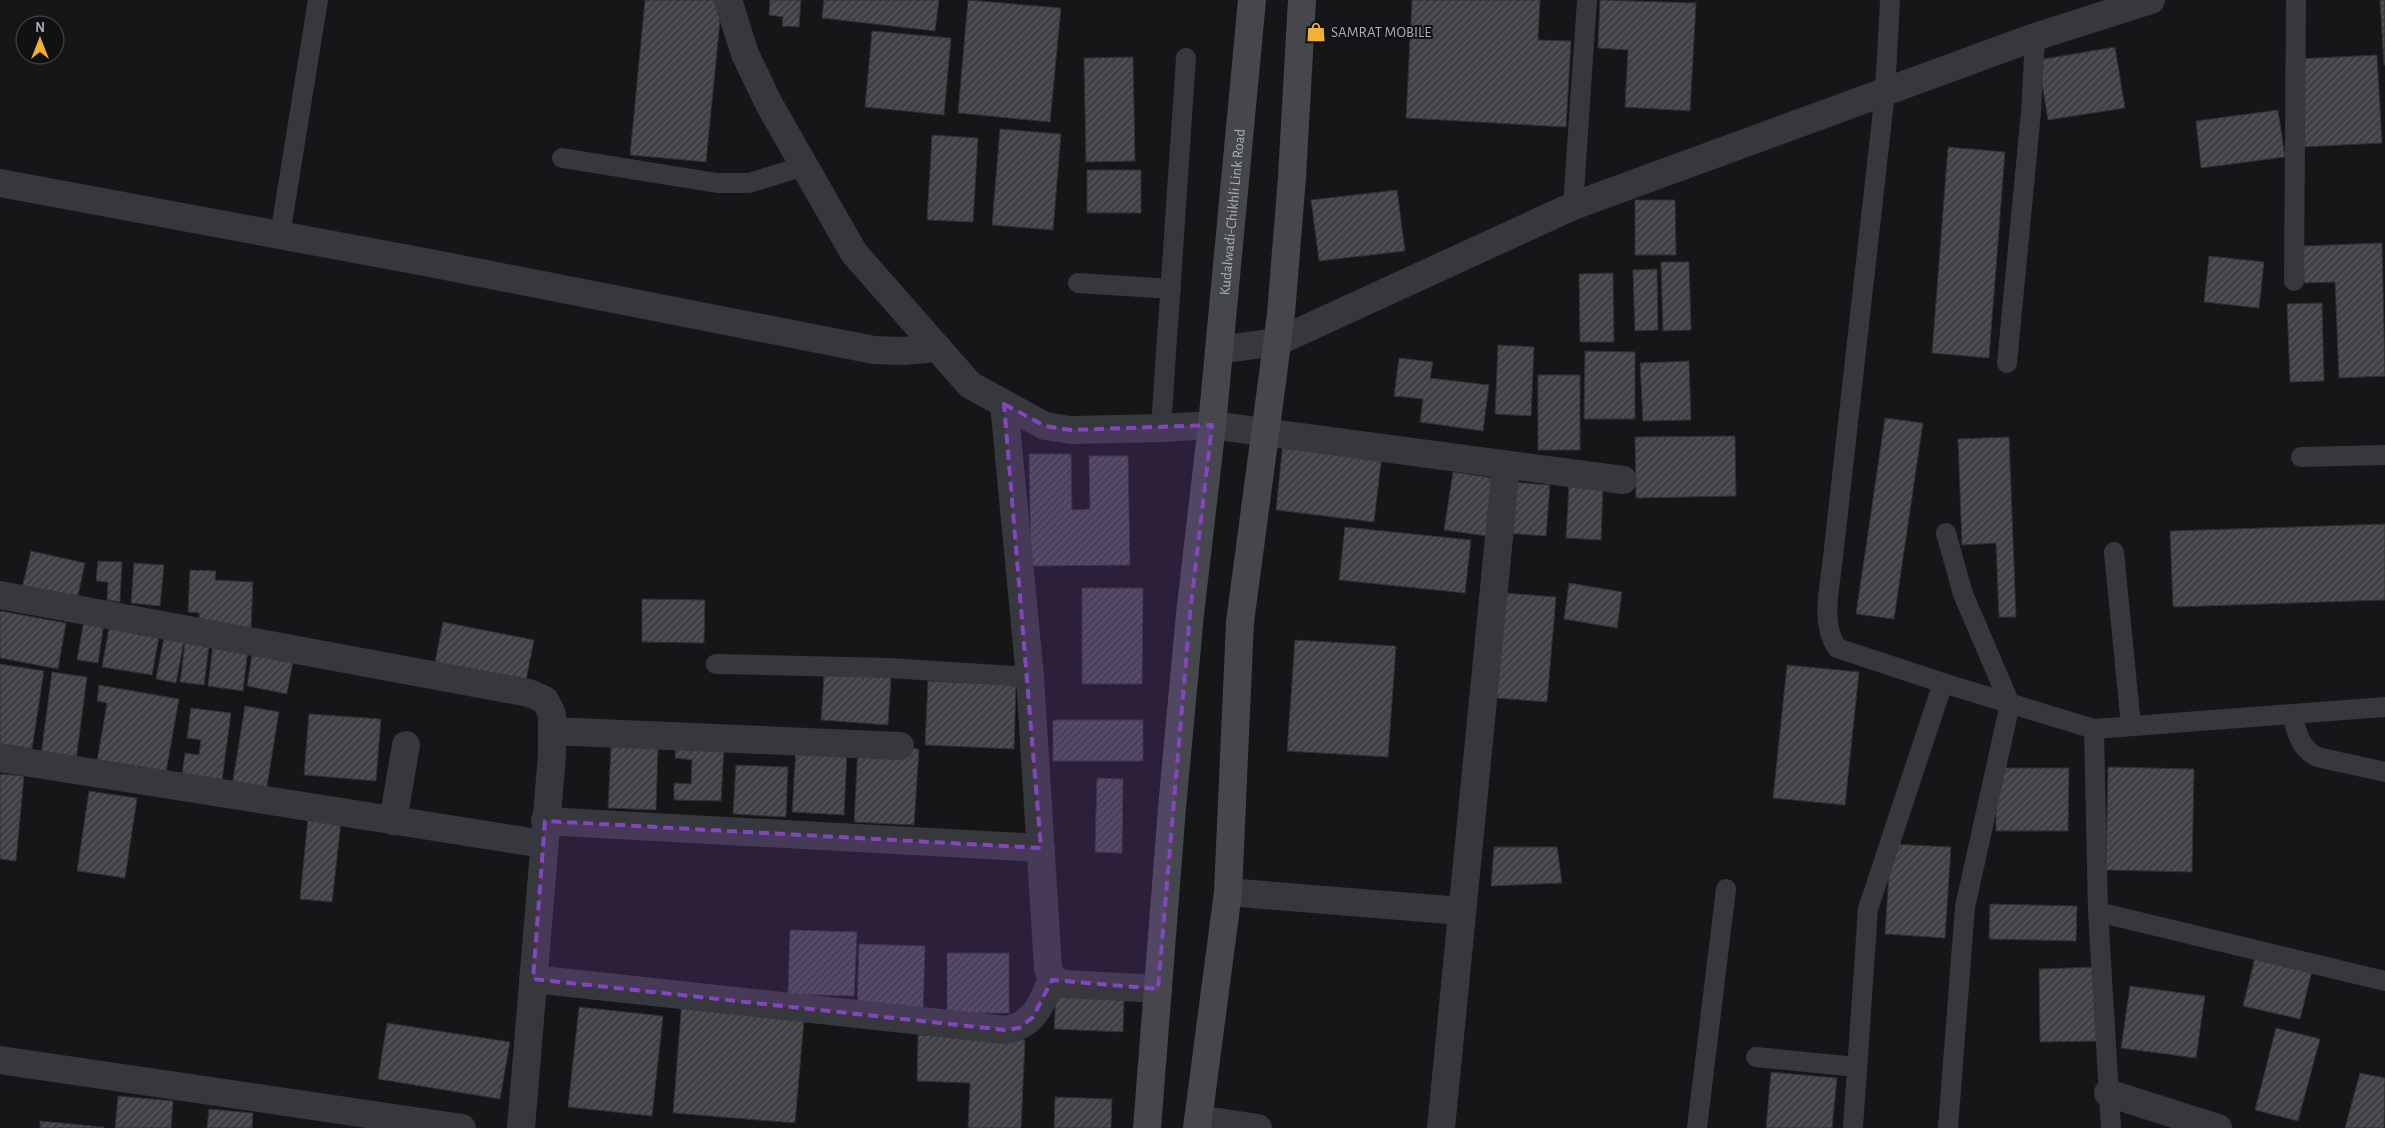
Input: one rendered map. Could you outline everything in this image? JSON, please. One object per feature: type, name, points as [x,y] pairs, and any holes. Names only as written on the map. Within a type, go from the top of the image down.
[{"type":"main road","name":"Kudalwadi-Chikhli Link Road","points":[[1147,1128],[1188,634],[1212,425],[1252,0]]},
{"type":"main road","points":[[1198,1124],[1228,892],[1240,622],[1281,314],[1292,177],[1302,0]]},
{"type":"street","points":[[728,0],[745,54],[769,104],[854,253],[970,385],[1045,426],[1071,430],[1212,425],[1506,466],[1623,480]]},
{"type":"street","points":[[1219,350],[1277,342],[1573,206],[2035,37],[2108,7],[2151,0]]},
{"type":"street","points":[[0,183],[874,350],[903,352],[938,348]]},
{"type":"street","points":[[533,979],[1006,1030],[1019,1028],[1033,1017],[1052,980],[1048,968],[1030,677],[1004,404]]},
{"type":"street","points":[[1441,1128],[1506,466]]},
{"type":"street","points":[[0,594],[529,693],[545,700],[552,714],[552,755],[544,833],[521,1128]]},
{"type":"street","points":[[552,731],[900,746]]},
{"type":"street","points":[[393,821],[406,744]]},
{"type":"street","points":[[0,758],[393,821],[544,833],[1041,848]]},
{"type":"street","points":[[1228,892],[1461,911]]},
{"type":"street","points":[[1052,980],[1065,984],[1158,989]]},
{"type":"street","points":[[0,1060],[462,1128]]},
{"type":"street","points":[[2108,1093],[2218,1128]]},
{"type":"street","points":[[1198,1124],[1258,1128]]},
{"type":"lane","points":[[280,235],[318,0]]},
{"type":"lane","points":[[1573,206],[1587,0]]},
{"type":"lane","points":[[1890,0],[1884,92],[1827,626],[1830,638],[1837,648],[1943,683],[2094,729],[2385,706]]},
{"type":"lane","points":[[2294,281],[2296,0]]},
{"type":"lane","points":[[2008,363],[2031,112],[2035,37]]},
{"type":"lane","points":[[1161,428],[1186,58]]},
{"type":"lane","points":[[562,158],[717,183],[749,183],[804,166]]},
{"type":"lane","points":[[1078,283],[1170,288]]},
{"type":"lane","points":[[2301,457],[2385,455]]},
{"type":"lane","points":[[1946,533],[1963,594],[2010,704],[1965,907],[1948,1128]]},
{"type":"lane","points":[[2114,552],[2131,726]]},
{"type":"lane","points":[[716,664],[889,668],[1030,677]]},
{"type":"lane","points":[[1853,1128],[1868,909],[1943,683]]},
{"type":"lane","points":[[2292,714],[2298,738],[2308,751],[2317,757],[2385,772]]},
{"type":"lane","points":[[2094,729],[2098,912],[2111,1128]]},
{"type":"lane","points":[[1697,1128],[1726,889]]},
{"type":"lane","points":[[2098,912],[2385,981]]},
{"type":"lane","points":[[1756,1057],[1857,1067]]},
{"type":"highlighted area","points":[[1004,404],[1045,426],[1071,430],[1212,425],[1190,614],[1158,989],[1052,980],[1033,1017],[1019,1028],[1005,1030],[533,979],[545,821],[1041,848]]},
{"type":"building","points":[[645,0],[722,0],[706,162],[630,155]]},
{"type":"building","points":[[770,0],[801,0],[799,27],[782,26],[783,17],[769,15]]},
{"type":"building","points":[[824,0],[939,0],[935,31],[822,18]]},
{"type":"building","points":[[968,0],[1061,8],[1050,122],[958,113]]},
{"type":"building","points":[[1412,0],[1540,0],[1538,40],[1571,41],[1566,127],[1406,118]]},
{"type":"building","points":[[1600,0],[1696,3],[1690,111],[1625,107],[1628,50],[1598,48]]},
{"type":"building","points":[[2380,0],[2385,0],[2385,65],[2384,65]]},
{"type":"building","points":[[872,31],[951,38],[944,115],[865,107]]},
{"type":"building","points":[[2115,47],[2125,108],[2048,120],[2038,60]]},
{"type":"building","points":[[2377,55],[2382,143],[2301,147],[2297,59]]},
{"type":"building","points":[[1133,57],[1135,161],[1086,162],[1084,58]]},
{"type":"building","points":[[2278,110],[2285,157],[2201,168],[2196,121]]},
{"type":"building","points":[[1000,129],[1061,134],[1053,230],[992,225]]},
{"type":"building","points":[[932,135],[978,138],[973,222],[927,220]]},
{"type":"building","points":[[1948,147],[2005,152],[1989,358],[1932,353]]},
{"type":"building","points":[[1087,170],[1141,170],[1141,213],[1087,213]]},
{"type":"building","points":[[1397,190],[1405,251],[1319,261],[1311,200]]},
{"type":"building","points":[[1635,200],[1675,200],[1676,255],[1635,255]]},
{"type":"building","points":[[2382,243],[2385,376],[2339,378],[2335,282],[2304,283],[2303,246]]},
{"type":"building","points":[[2209,256],[2264,262],[2259,308],[2204,302]]},
{"type":"building","points":[[1661,262],[1689,262],[1691,330],[1663,331]]},
{"type":"building","points":[[1657,269],[1658,330],[1635,331],[1633,270]]},
{"type":"building","points":[[1613,273],[1614,342],[1580,342],[1579,274]]},
{"type":"building","points":[[2322,303],[2324,381],[2290,382],[2287,304]]},
{"type":"building","points":[[1498,345],[1534,347],[1531,416],[1495,414]]},
{"type":"building","points":[[1585,351],[1635,352],[1635,419],[1584,419]]},
{"type":"building","points":[[1399,358],[1433,362],[1430,378],[1489,385],[1483,431],[1420,422],[1423,399],[1394,396]]},
{"type":"building","points":[[1689,361],[1691,420],[1643,421],[1640,363]]},
{"type":"building","points":[[1538,375],[1580,375],[1580,450],[1538,450]]},
{"type":"building","points":[[1885,418],[1923,423],[1894,619],[1856,614]]},
{"type":"building","points":[[1735,436],[1736,496],[1636,498],[1635,437]]},
{"type":"building","points":[[2009,437],[2016,617],[1999,617],[1996,543],[1962,545],[1958,439]]},
{"type":"building","points":[[1283,442],[1382,454],[1374,522],[1276,510]]},
{"type":"building","points":[[1029,454],[1071,454],[1072,510],[1090,509],[1089,456],[1128,456],[1130,565],[1031,566]]},
{"type":"building","points":[[1453,472],[1501,479],[1493,537],[1444,530]]},
{"type":"building","points":[[1509,482],[1550,485],[1546,536],[1505,533]]},
{"type":"building","points":[[1569,484],[1603,485],[1601,540],[1566,538]]},
{"type":"building","points":[[2385,524],[2385,600],[2173,607],[2170,531]]},
{"type":"building","points":[[1345,527],[1471,540],[1465,593],[1339,580]]},
{"type":"building","points":[[31,551],[85,563],[77,600],[22,588]]},
{"type":"building","points":[[98,561],[122,562],[120,602],[107,600],[108,582],[96,581]]},
{"type":"building","points":[[134,563],[164,565],[160,606],[131,603]]},
{"type":"building","points":[[190,570],[216,571],[215,580],[253,582],[251,628],[199,625],[199,613],[188,612]]},
{"type":"building","points":[[1569,583],[1622,592],[1617,628],[1564,619]]},
{"type":"building","points":[[1082,588],[1143,588],[1142,684],[1082,684]]},
{"type":"building","points":[[1505,593],[1556,597],[1547,702],[1496,698]]},
{"type":"building","points":[[642,599],[705,600],[704,643],[642,642]]},
{"type":"building","points":[[0,611],[66,623],[58,669],[0,658]]},
{"type":"building","points":[[84,620],[104,623],[98,663],[77,660]]},
{"type":"building","points":[[110,622],[160,631],[152,675],[102,667]]},
{"type":"building","points":[[443,622],[534,640],[526,680],[435,662]]},
{"type":"building","points":[[164,637],[184,641],[176,683],[156,679]]},
{"type":"building","points":[[1295,640],[1396,646],[1388,757],[1287,751]]},
{"type":"building","points":[[185,643],[209,646],[204,685],[180,682]]},
{"type":"building","points":[[213,644],[248,649],[243,691],[208,686]]},
{"type":"building","points":[[252,654],[293,661],[287,694],[247,686]]},
{"type":"building","points":[[0,664],[44,671],[32,749],[0,744]]},
{"type":"building","points":[[1787,665],[1859,672],[1845,805],[1773,798]]},
{"type":"building","points":[[52,672],[87,677],[76,760],[41,755]]},
{"type":"building","points":[[824,674],[891,677],[888,725],[821,720]]},
{"type":"building","points":[[928,681],[1016,685],[1014,749],[925,745]]},
{"type":"building","points":[[99,685],[179,699],[165,778],[96,767],[107,703],[97,701]]},
{"type":"building","points":[[245,706],[279,712],[266,792],[232,786]]},
{"type":"building","points":[[191,708],[231,713],[221,788],[181,782],[185,753],[199,755],[201,740],[187,738]]},
{"type":"building","points":[[309,714],[381,719],[376,781],[304,775]]},
{"type":"building","points":[[1053,720],[1143,720],[1143,761],[1053,761]]},
{"type":"building","points":[[611,746],[658,748],[656,810],[608,808]]},
{"type":"building","points":[[676,746],[724,748],[721,801],[674,800],[674,783],[691,784],[692,760],[675,758]]},
{"type":"building","points":[[858,746],[919,749],[914,825],[854,822]]},
{"type":"building","points":[[796,748],[847,751],[844,815],[792,812]]},
{"type":"building","points":[[736,765],[788,767],[786,817],[733,814]]},
{"type":"building","points":[[2108,767],[2194,769],[2192,872],[2106,870]]},
{"type":"building","points":[[1996,768],[2069,768],[2068,831],[1996,831]]},
{"type":"building","points":[[0,774],[24,776],[16,861],[0,859]]},
{"type":"building","points":[[1097,778],[1123,779],[1122,853],[1095,852]]},
{"type":"building","points":[[89,791],[137,798],[125,878],[77,871]]},
{"type":"building","points":[[308,818],[341,822],[332,902],[300,899]]},
{"type":"building","points":[[1891,844],[1951,847],[1945,938],[1885,934]]},
{"type":"building","points":[[1494,847],[1557,847],[1562,883],[1491,886]]},
{"type":"building","points":[[1990,904],[2077,906],[2076,941],[1989,939]]},
{"type":"building","points":[[790,930],[857,932],[854,996],[788,994]]},
{"type":"building","points":[[859,944],[925,946],[923,1013],[857,1012]]},
{"type":"building","points":[[947,953],[1009,953],[1009,1013],[947,1013]]},
{"type":"building","points":[[2256,954],[2313,967],[2300,1019],[2243,1006]]},
{"type":"building","points":[[2100,967],[2102,1041],[2040,1042],[2039,969]]},
{"type":"building","points":[[2130,986],[2205,996],[2196,1058],[2121,1048]]},
{"type":"building","points":[[1056,994],[1124,997],[1123,1032],[1054,1029]]},
{"type":"building","points":[[682,999],[805,1009],[795,1123],[673,1113]]},
{"type":"building","points":[[579,1007],[663,1016],[652,1116],[568,1107]]},
{"type":"building","points":[[387,1023],[510,1042],[500,1099],[378,1079]]},
{"type":"building","points":[[2276,1028],[2320,1039],[2298,1121],[2255,1110]]},
{"type":"building","points":[[918,1035],[1025,1040],[1021,1128],[968,1128],[970,1083],[917,1081]]},
{"type":"building","points":[[1771,1072],[1837,1078],[1832,1128],[1766,1128]]},
{"type":"building","points":[[2360,1073],[2385,1078],[2384,1128],[2345,1128]]},
{"type":"building","points":[[118,1096],[173,1101],[171,1128],[115,1128]]},
{"type":"building","points":[[1055,1097],[1112,1099],[1111,1128],[1054,1128]]},
{"type":"building","points":[[209,1109],[253,1113],[252,1128],[207,1128]]},
{"type":"building","points":[[40,1121],[104,1127],[104,1128],[40,1128]]},
{"type":"place","name":"SAMRAT MOBILE","points":[[1316,32]]}]
